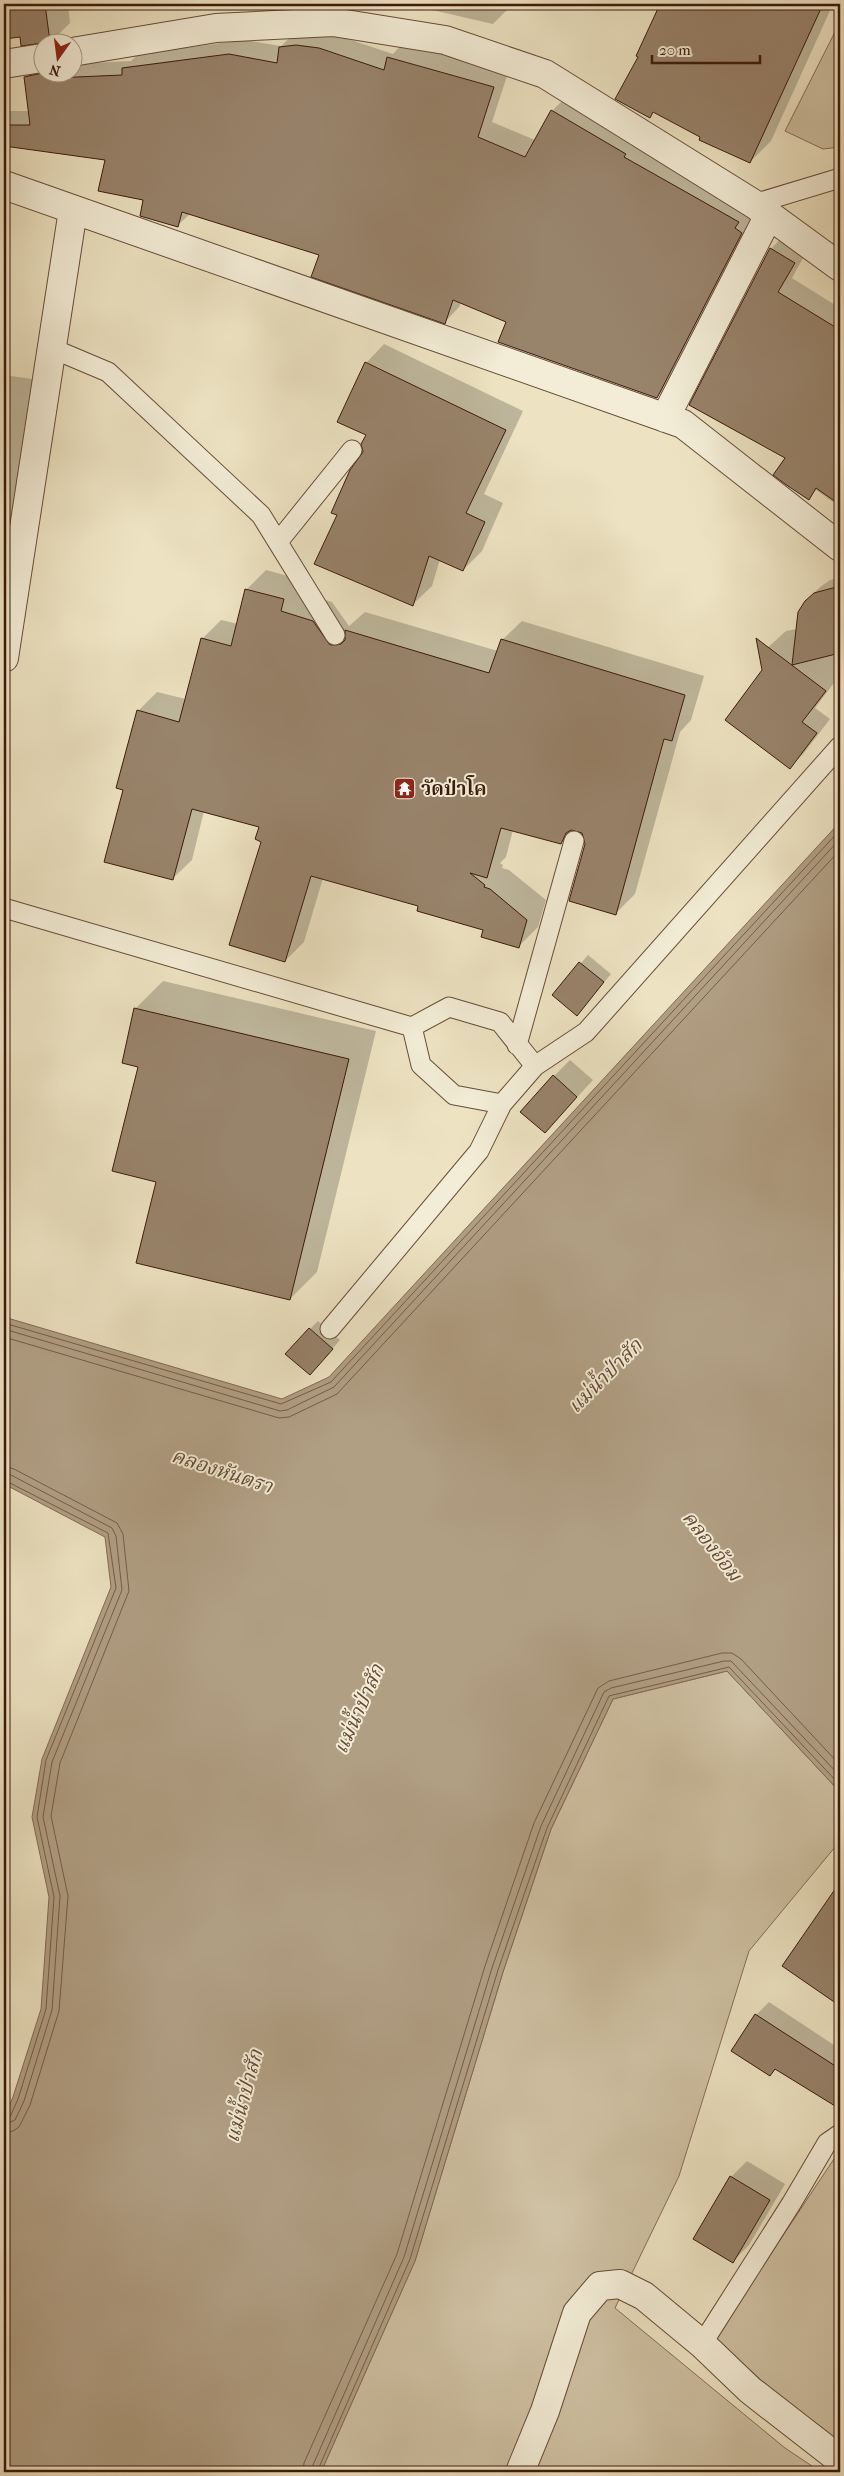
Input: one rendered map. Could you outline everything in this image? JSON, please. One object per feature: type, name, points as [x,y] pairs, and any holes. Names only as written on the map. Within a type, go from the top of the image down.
[{"type":"street","points":[[82,50],[216,28],[333,22],[445,40],[545,74],[761,209],[840,267]]},
{"type":"street","points":[[4,64],[32,60]]},
{"type":"street","points":[[4,185],[683,424],[840,548]]},
{"type":"street","points":[[665,418],[761,209]]},
{"type":"street","points":[[4,658],[73,210]]},
{"type":"street","points":[[520,2472],[545,2411],[577,2313],[600,2286],[620,2284],[644,2296],[702,2344],[750,2390],[840,2460]]},
{"type":"lane","points":[[761,209],[840,178]]},
{"type":"lane","points":[[51,348],[108,372],[261,515],[335,635]]},
{"type":"lane","points":[[278,542],[352,450]]},
{"type":"lane","points":[[330,1329],[479,1151],[502,1104],[535,1066],[586,1032],[840,746]]},
{"type":"lane","points":[[517,1045],[574,841]]},
{"type":"lane","points":[[4,908],[412,1027],[449,1007],[500,1022],[535,1066]]},
{"type":"lane","points":[[412,1027],[421,1065],[454,1095],[502,1104]]},
{"type":"lane","points":[[702,2344],[791,2204],[827,2143],[840,2134]]},
{"type":"shaded area","points":[[840,22],[840,147],[823,149],[785,131]]},
{"type":"shaded area","points":[[727,1671],[840,1792],[840,1841],[749,1951],[679,2176],[615,2308],[785,2448],[821,2472],[321,2472],[415,2261],[503,1972],[551,1829],[613,1699]]},
{"type":"shaded area","points":[[840,2150],[840,2447],[813,2429],[715,2337]]},
{"type":"water","points":[[840,822],[840,1792],[727,1671],[613,1699],[551,1829],[503,1972],[415,2261],[321,2472],[4,2472],[4,2118],[13,2097],[41,2009],[49,1897],[32,1817],[42,1759],[111,1587],[105,1537],[4,1484],[4,1317],[282,1399],[329,1377]]},
{"type":"building","points":[[4,4],[45,4],[49,32],[32,32],[32,44],[21,46],[20,37],[4,39]]},
{"type":"building","points":[[660,4],[823,4],[750,163],[699,140],[700,137],[653,112],[650,118],[615,99],[638,57],[636,56]]},
{"type":"building","points":[[296,45],[319,48],[384,70],[387,57],[494,87],[478,137],[525,157],[551,110],[626,154],[624,157],[739,222],[735,228],[742,233],[657,398],[498,342],[506,322],[453,300],[445,324],[311,277],[319,255],[182,212],[178,227],[140,216],[143,200],[98,191],[105,160],[4,146],[4,125],[30,125],[24,77],[32,75],[32,82],[82,82],[82,77],[122,75],[122,68],[229,54],[277,63],[279,47]]},
{"type":"building","points":[[770,248],[795,263],[778,292],[840,330],[840,505],[816,488],[809,500],[773,475],[785,458],[689,405]]},
{"type":"building","points":[[365,362],[506,430],[466,513],[485,522],[463,571],[429,556],[413,606],[314,564],[337,515],[331,513],[350,470],[363,452],[361,444],[366,435],[337,422]]},
{"type":"building","points":[[840,586],[840,653],[792,665],[798,612],[805,601],[814,593]]},
{"type":"building","points":[[245,589],[284,599],[281,611],[313,621],[330,645],[341,644],[345,640],[345,630],[489,673],[501,639],[685,695],[672,741],[664,739],[616,915],[569,901],[585,844],[582,833],[571,830],[566,833],[561,844],[501,828],[487,878],[470,873],[485,885],[484,887],[490,889],[527,920],[519,948],[481,937],[483,930],[417,911],[418,906],[311,876],[285,962],[229,945],[261,842],[255,839],[259,827],[192,809],[173,880],[104,862],[123,790],[116,788],[137,710],[179,722],[201,638],[231,646]]},
{"type":"building","points":[[756,638],[826,691],[802,722],[817,733],[790,769],[725,720],[762,670]]},
{"type":"building","points":[[579,962],[604,982],[577,1016],[552,995]]},
{"type":"building","points":[[134,1008],[349,1059],[290,1300],[136,1263],[156,1182],[112,1171],[138,1067],[122,1063]]},
{"type":"building","points":[[553,1075],[577,1097],[545,1133],[520,1112]]},
{"type":"building","points":[[309,1328],[333,1349],[310,1375],[285,1354]]},
{"type":"building","points":[[840,1882],[840,2006],[782,1966]]},
{"type":"building","points":[[755,2014],[840,2069],[840,2109],[775,2069],[770,2076],[731,2051]]},
{"type":"building","points":[[730,2176],[770,2200],[733,2263],[693,2239]]},
{"type":"place","name":"วัดป่าโค","points":[[405,789]]},
{"type":"water label","name":"แม่น้ำป่าสัก","points":[[605,1376]]},
{"type":"water label","name":"คลองหันตรา","points":[[222,1471]]},
{"type":"water label","name":"คลองอ้อม","points":[[712,1546]]},
{"type":"water label","name":"แม่น้ำป่าสัก","points":[[359,1709]]},
{"type":"water label","name":"แม่น้ำป่าสัก","points":[[244,2096]]}]
